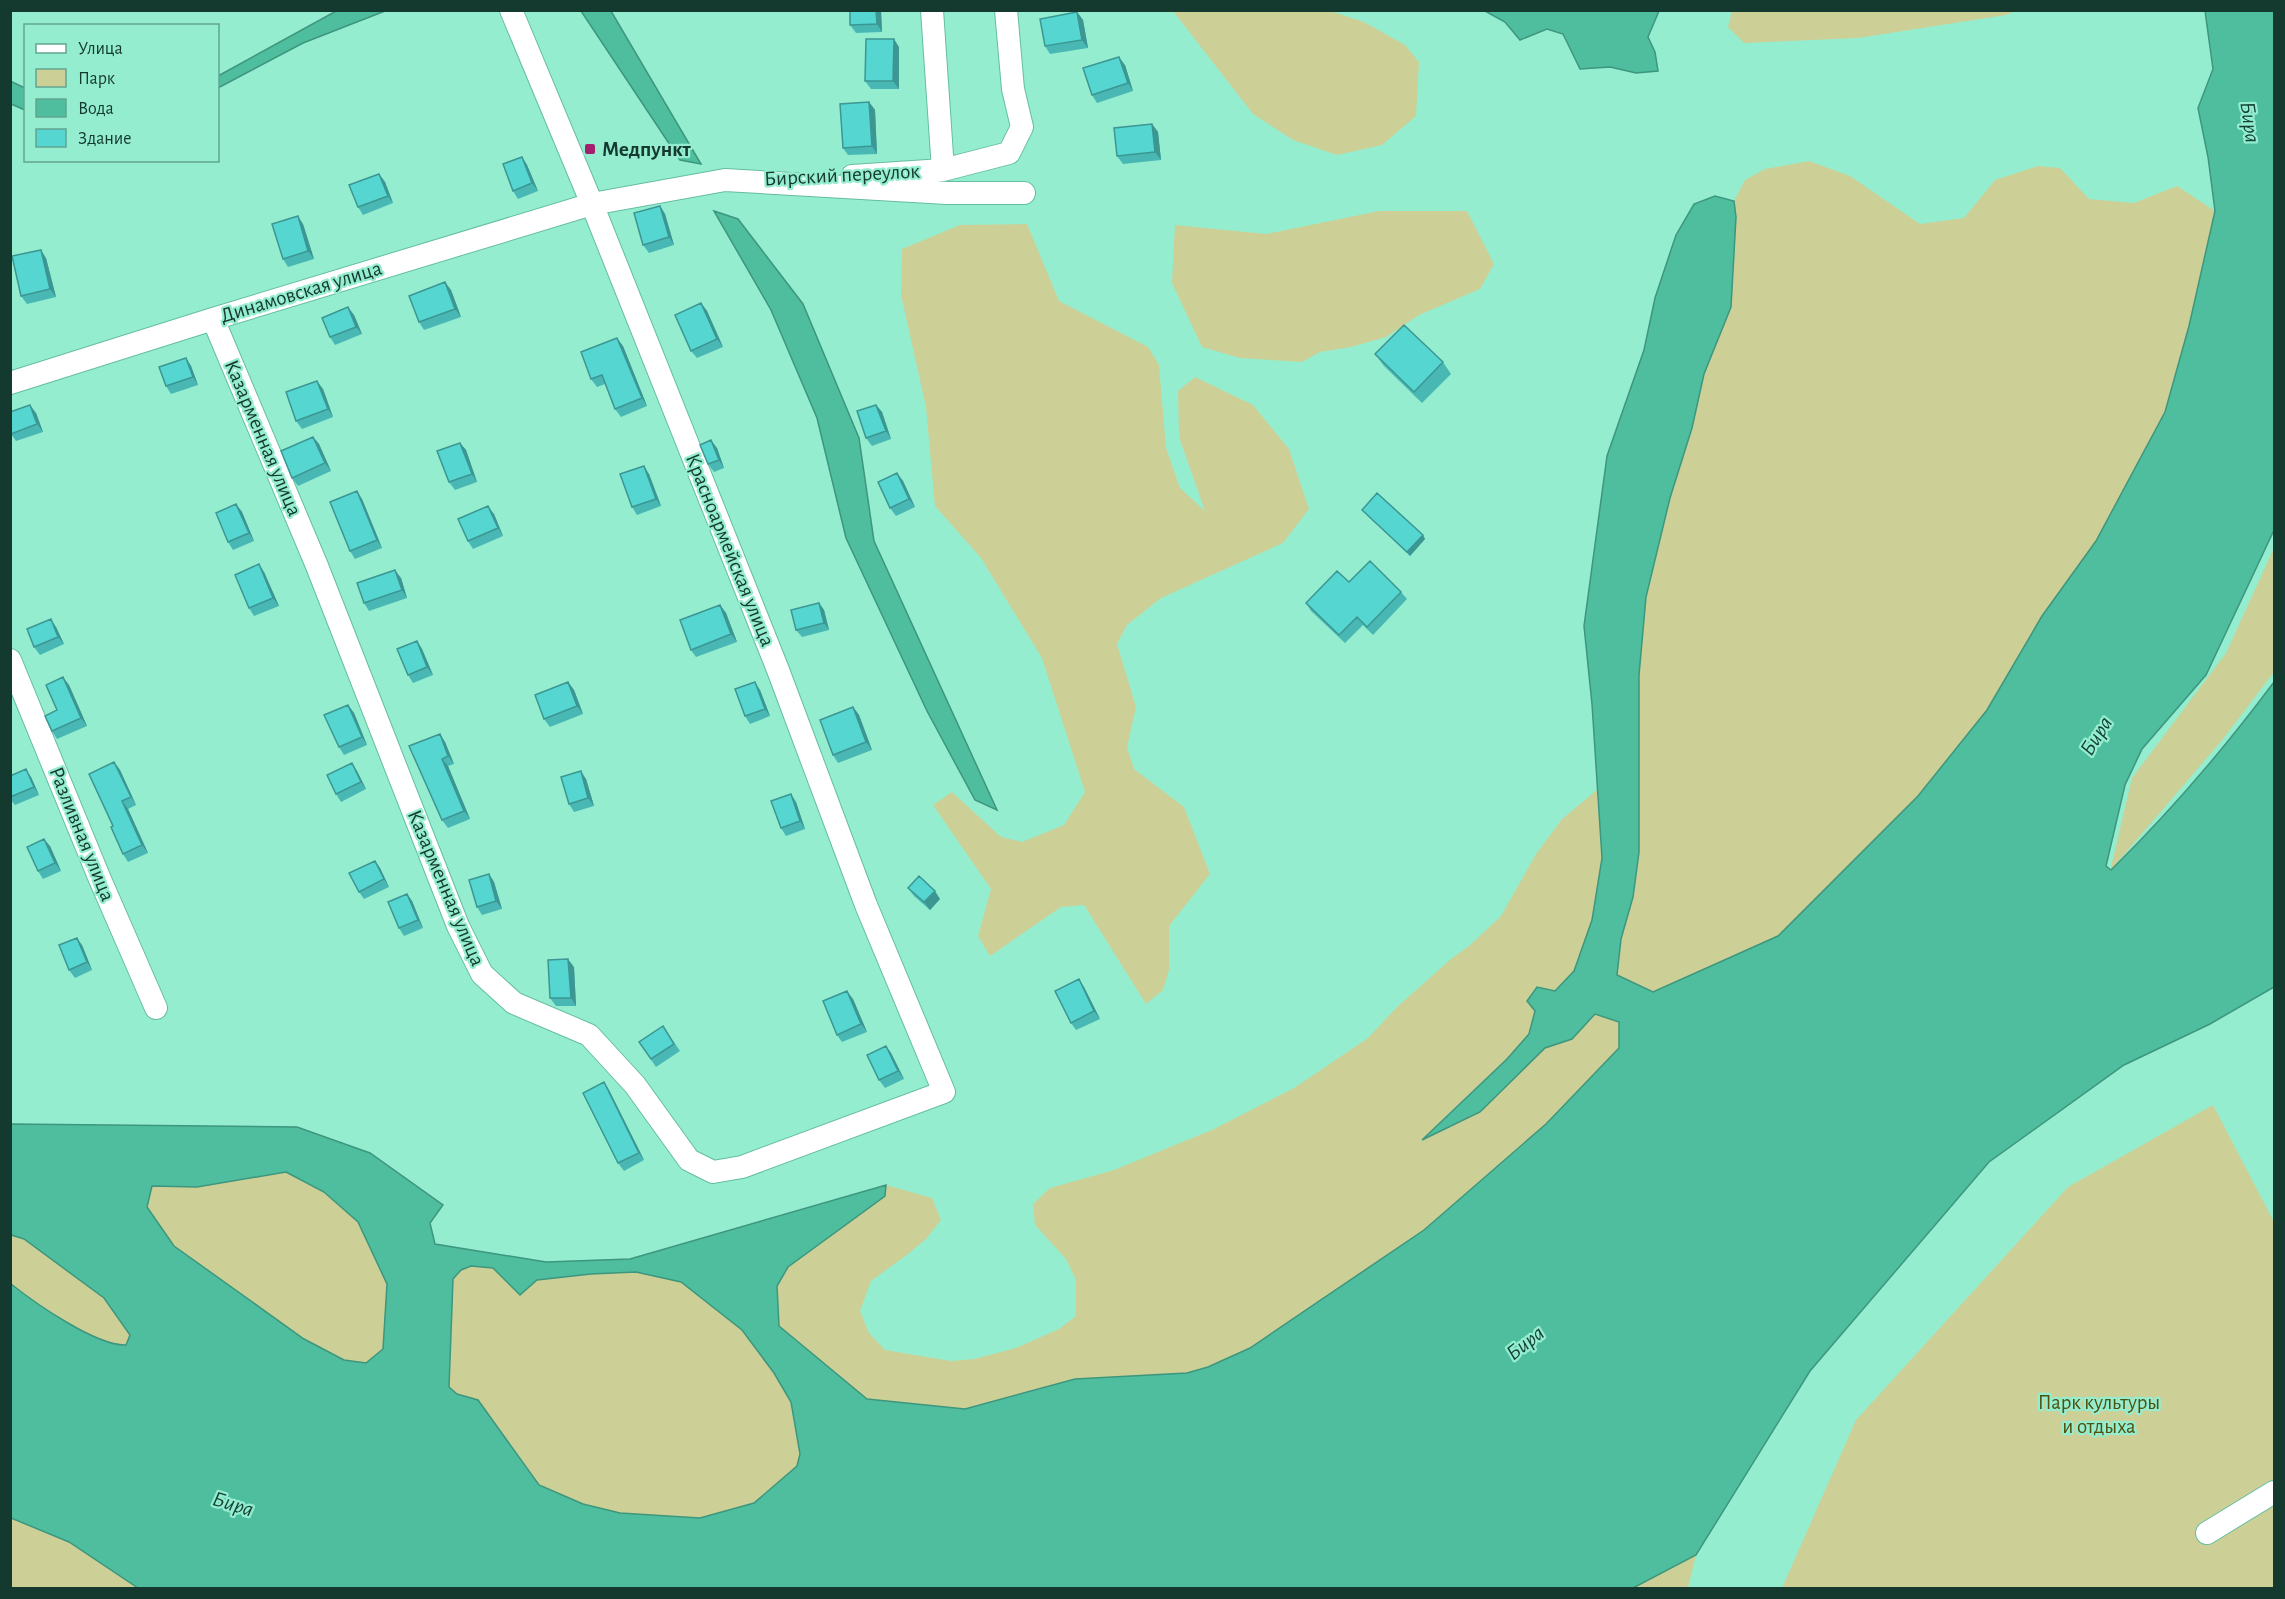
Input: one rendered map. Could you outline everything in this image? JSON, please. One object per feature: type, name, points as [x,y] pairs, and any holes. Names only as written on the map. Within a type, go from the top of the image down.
[{"type":"street","name":"Красноармейская улица","points":[[511,10],[592,204],[778,670],[866,905],[944,1092]]},
{"type":"street","name":"Бирский переулок","points":[[725,180],[801,180],[943,170],[932,10]]},
{"type":"street","points":[[943,170],[1009,153],[1022,127],[1013,88],[1006,10]]},
{"type":"street","name":"Динамовская улица","points":[[10,383],[592,204],[725,180]]},
{"type":"street","points":[[725,180],[947,193],[1024,193]]},
{"type":"street","name":"Казарменная улица","points":[[213,319],[317,566],[458,926],[482,974],[514,1003],[589,1035],[634,1085],[689,1160],[713,1172],[742,1167],[944,1092]]},
{"type":"street","name":"Разливная улица","points":[[10,660],[99,877],[156,1008]]},
{"type":"street","points":[[2207,1533],[2274,1492]]},
{"type":"green space","points":[[1732,10],[2016,11],[2006,15],[1858,38],[1744,43],[1728,27]]},
{"type":"green space","points":[[1173,11],[1330,11],[1364,22],[1405,45],[1419,62],[1416,116],[1382,145],[1337,155],[1293,140],[1253,114]]},
{"type":"green space","points":[[1809,161],[1850,176],[1920,224],[1964,218],[1995,180],[2038,166],[2060,168],[2089,199],[2134,203],[2177,186],[2215,211],[2189,326],[2165,412],[2096,541],[2042,616],[1987,710],[1918,796],[1778,936],[1653,992],[1617,975],[1621,939],[1633,897],[1639,852],[1639,675],[1646,597],[1670,498],[1692,428],[1704,374],[1731,307],[1736,217],[1734,201],[1745,180],[1765,169]]},
{"type":"green space","points":[[1379,211],[1467,211],[1494,264],[1480,289],[1419,315],[1386,337],[1351,347],[1320,352],[1302,362],[1240,358],[1202,347],[1172,283],[1175,225],[1266,234]]},
{"type":"green space","points":[[1027,224],[1059,301],[1148,347],[1159,365],[1166,448],[1180,488],[1205,511],[1179,437],[1178,391],[1195,377],[1253,405],[1289,449],[1309,509],[1283,543],[1161,598],[1127,625],[1117,644],[1136,707],[1127,747],[1134,769],[1184,807],[1210,874],[1169,926],[1169,970],[1163,990],[1146,1004],[1084,905],[1061,907],[990,956],[978,936],[991,889],[933,805],[952,792],[1001,837],[1022,842],[1064,825],[1085,792],[1042,658],[981,558],[935,506],[926,407],[901,295],[902,249],[960,225]]},
{"type":"green space","points":[[2274,548],[2274,672],[2223,739],[2110,871],[2132,778],[2226,653]]},
{"type":"green space","points":[[1597,790],[1602,858],[1592,920],[1574,971],[1535,1010],[1529,1034],[1507,1059],[1424,1139],[1480,1112],[1545,1048],[1572,1039],[1595,1014],[1620,1022],[1619,1048],[1546,1124],[1424,1230],[1269,1336],[1250,1348],[1208,1367],[1188,1373],[1075,1379],[965,1409],[867,1399],[779,1326],[777,1286],[788,1267],[885,1196],[886,1185],[932,1198],[941,1220],[926,1239],[871,1281],[860,1311],[869,1333],[885,1350],[951,1361],[974,1359],[1016,1348],[1059,1329],[1076,1316],[1076,1280],[1066,1259],[1035,1225],[1033,1204],[1050,1188],[1114,1170],[1214,1129],[1294,1088],[1368,1038],[1397,1007],[1501,916],[1536,854],[1562,819]]},
{"type":"green space","name":"Парк культуры и отдыха","points":[[2213,1105],[2274,1222],[2274,1588],[1782,1588],[1856,1420],[2068,1187]]},
{"type":"green space","points":[[286,1172],[324,1192],[358,1222],[387,1284],[383,1349],[366,1363],[344,1360],[304,1339],[174,1246],[147,1207],[151,1186],[197,1187]]},
{"type":"green space","points":[[10,1235],[24,1239],[104,1298],[130,1335],[126,1345],[114,1345],[88,1334],[60,1318],[11,1284]]},
{"type":"green space","points":[[471,1266],[493,1268],[537,1280],[636,1272],[681,1282],[742,1330],[774,1372],[790,1402],[800,1454],[797,1466],[754,1503],[700,1518],[620,1513],[583,1504],[539,1485],[478,1400],[457,1394],[449,1387],[453,1279],[461,1270]]},
{"type":"green space","points":[[10,1518],[69,1542],[138,1588],[11,1588]]},
{"type":"green space","points":[[1696,1555],[1688,1588],[1633,1588]]},
{"type":"water","points":[[338,10],[385,11],[303,43],[219,87],[219,75]]},
{"type":"water","points":[[581,11],[611,11],[701,164],[680,160]]},
{"type":"water","points":[[1485,11],[1659,11],[1648,37],[1655,52],[1658,71],[1636,73],[1610,67],[1580,69],[1563,34],[1547,29],[1520,40],[1505,22]]},
{"type":"water","name":"Бира","points":[[2205,11],[2274,11],[2274,530],[2206,675],[2142,749],[2125,785],[2106,866],[2111,870],[2175,803],[2216,756],[2274,682],[2274,987],[2210,1024],[2124,1065],[1989,1162],[1810,1371],[1696,1555],[1633,1588],[138,1588],[69,1542],[11,1518],[11,1284],[66,1322],[99,1339],[126,1345],[130,1335],[104,1298],[24,1239],[11,1235],[11,1124],[297,1127],[370,1153],[443,1205],[430,1223],[435,1244],[546,1262],[630,1259],[886,1185],[885,1196],[788,1267],[777,1286],[779,1326],[867,1399],[965,1409],[1075,1379],[1187,1373],[1208,1367],[1250,1348],[1424,1230],[1546,1124],[1619,1048],[1619,1022],[1595,1014],[1572,1039],[1545,1048],[1480,1112],[1422,1140],[1507,1059],[1529,1034],[1535,1011],[1527,1001],[1537,987],[1555,991],[1574,971],[1592,920],[1602,858],[1592,704],[1584,626],[1607,456],[1644,350],[1655,298],[1676,235],[1694,204],[1715,196],[1734,201],[1736,217],[1731,307],[1704,374],[1692,428],[1670,498],[1646,597],[1639,675],[1639,852],[1633,897],[1621,939],[1617,975],[1653,992],[1778,936],[1918,796],[1987,710],[2042,616],[2096,541],[2165,412],[2189,326],[2215,211],[2208,157],[2198,108],[2213,69]],"holes":[[[286,1172],[324,1192],[358,1222],[387,1284],[383,1349],[366,1363],[344,1360],[304,1339],[174,1246],[147,1207],[152,1186],[197,1187]],[[471,1266],[493,1268],[520,1295],[537,1280],[591,1274],[636,1272],[681,1282],[742,1330],[774,1373],[791,1402],[800,1454],[797,1466],[754,1503],[700,1518],[620,1513],[583,1504],[539,1485],[478,1400],[457,1394],[449,1387],[453,1279],[461,1270]]]},
{"type":"water","points":[[10,81],[24,88],[24,110],[11,104]]},
{"type":"water","points":[[714,211],[738,219],[803,304],[859,438],[874,541],[997,810],[975,800],[927,711],[846,538],[817,418],[771,310]]},
{"type":"building","points":[[850,10],[876,10],[877,24],[850,25]]},
{"type":"building","points":[[1077,12],[1082,40],[1045,46],[1040,19]]},
{"type":"building","points":[[866,39],[894,39],[893,81],[865,81]]},
{"type":"building","points":[[1119,57],[1128,83],[1092,95],[1083,68]]},
{"type":"building","points":[[869,102],[872,146],[843,148],[840,104]]},
{"type":"building","points":[[1152,124],[1155,152],[1117,156],[1114,128]]},
{"type":"building","points":[[522,157],[532,183],[513,191],[503,164]]},
{"type":"building","points":[[379,174],[388,196],[358,207],[349,185]]},
{"type":"building","points":[[660,206],[669,237],[643,245],[634,213]]},
{"type":"building","points":[[298,216],[308,251],[283,259],[272,224]]},
{"type":"building","points":[[41,250],[50,289],[21,296],[12,256]]},
{"type":"building","points":[[445,282],[455,309],[419,322],[409,296]]},
{"type":"building","points":[[701,303],[717,339],[691,351],[675,315]]},
{"type":"building","points":[[348,307],[356,327],[330,337],[322,318]]},
{"type":"building","points":[[1404,325],[1443,362],[1414,392],[1375,354]]},
{"type":"building","points":[[617,338],[642,398],[615,409],[602,375],[591,379],[581,352]]},
{"type":"building","points":[[186,358],[193,377],[166,386],[159,367]]},
{"type":"building","points":[[317,381],[328,409],[296,421],[286,392]]},
{"type":"building","points":[[30,405],[37,424],[11,434],[10,412]]},
{"type":"building","points":[[876,405],[886,431],[866,438],[857,411]]},
{"type":"building","points":[[313,437],[325,463],[292,478],[281,451]]},
{"type":"building","points":[[711,440],[719,460],[708,464],[700,445]]},
{"type":"building","points":[[460,443],[472,474],[449,482],[437,451]]},
{"type":"building","points":[[644,466],[656,499],[632,507],[620,474]]},
{"type":"building","points":[[897,473],[909,499],[890,508],[878,482]]},
{"type":"building","points":[[357,491],[377,540],[350,551],[330,502]]},
{"type":"building","points":[[1377,493],[1423,535],[1407,552],[1362,510]]},
{"type":"building","points":[[236,504],[249,533],[228,542],[216,513]]},
{"type":"building","points":[[488,506],[498,528],[468,541],[458,519]]},
{"type":"building","points":[[1370,561],[1401,592],[1367,627],[1357,617],[1339,635],[1306,603],[1337,571],[1349,582]]},
{"type":"building","points":[[259,564],[273,598],[249,608],[235,575]]},
{"type":"building","points":[[395,570],[402,590],[364,603],[357,583]]},
{"type":"building","points":[[819,603],[824,623],[796,630],[791,610]]},
{"type":"building","points":[[720,605],[731,634],[691,650],[680,620]]},
{"type":"building","points":[[51,619],[58,637],[34,647],[27,629]]},
{"type":"building","points":[[417,641],[427,667],[408,675],[397,649]]},
{"type":"building","points":[[63,677],[81,718],[52,731],[45,716],[57,710],[46,685]]},
{"type":"building","points":[[568,682],[577,706],[544,719],[535,695]]},
{"type":"building","points":[[755,682],[765,709],[745,716],[735,689]]},
{"type":"building","points":[[348,705],[362,737],[339,747],[324,715]]},
{"type":"building","points":[[853,707],[866,742],[833,755],[820,720]]},
{"type":"building","points":[[440,734],[448,756],[442,759],[464,811],[442,820],[409,746]]},
{"type":"building","points":[[114,762],[131,797],[122,801],[142,845],[123,854],[89,774]]},
{"type":"building","points":[[352,763],[361,782],[336,794],[327,775]]},
{"type":"building","points":[[26,769],[34,787],[10,797],[10,776]]},
{"type":"building","points":[[581,771],[588,798],[569,804],[561,777]]},
{"type":"building","points":[[791,794],[800,821],[781,828],[771,801]]},
{"type":"building","points":[[44,839],[55,863],[38,871],[27,847]]},
{"type":"building","points":[[375,861],[384,879],[359,892],[349,873]]},
{"type":"building","points":[[489,874],[496,901],[477,907],[469,880]]},
{"type":"building","points":[[919,876],[935,891],[924,902],[908,888]]},
{"type":"building","points":[[407,894],[418,920],[399,928],[388,902]]},
{"type":"building","points":[[77,938],[87,962],[69,970],[59,945]]},
{"type":"building","points":[[568,959],[571,998],[550,998],[548,960]]},
{"type":"building","points":[[1079,979],[1094,1011],[1071,1023],[1055,991]]},
{"type":"building","points":[[847,991],[861,1024],[837,1035],[823,1001]]},
{"type":"building","points":[[663,1026],[674,1044],[651,1059],[639,1042]]},
{"type":"building","points":[[886,1046],[898,1071],[879,1080],[867,1055]]},
{"type":"building","points":[[604,1082],[639,1153],[618,1163],[583,1093]]},
{"type":"place","name":"Медпункт","points":[[590,149]]}]
